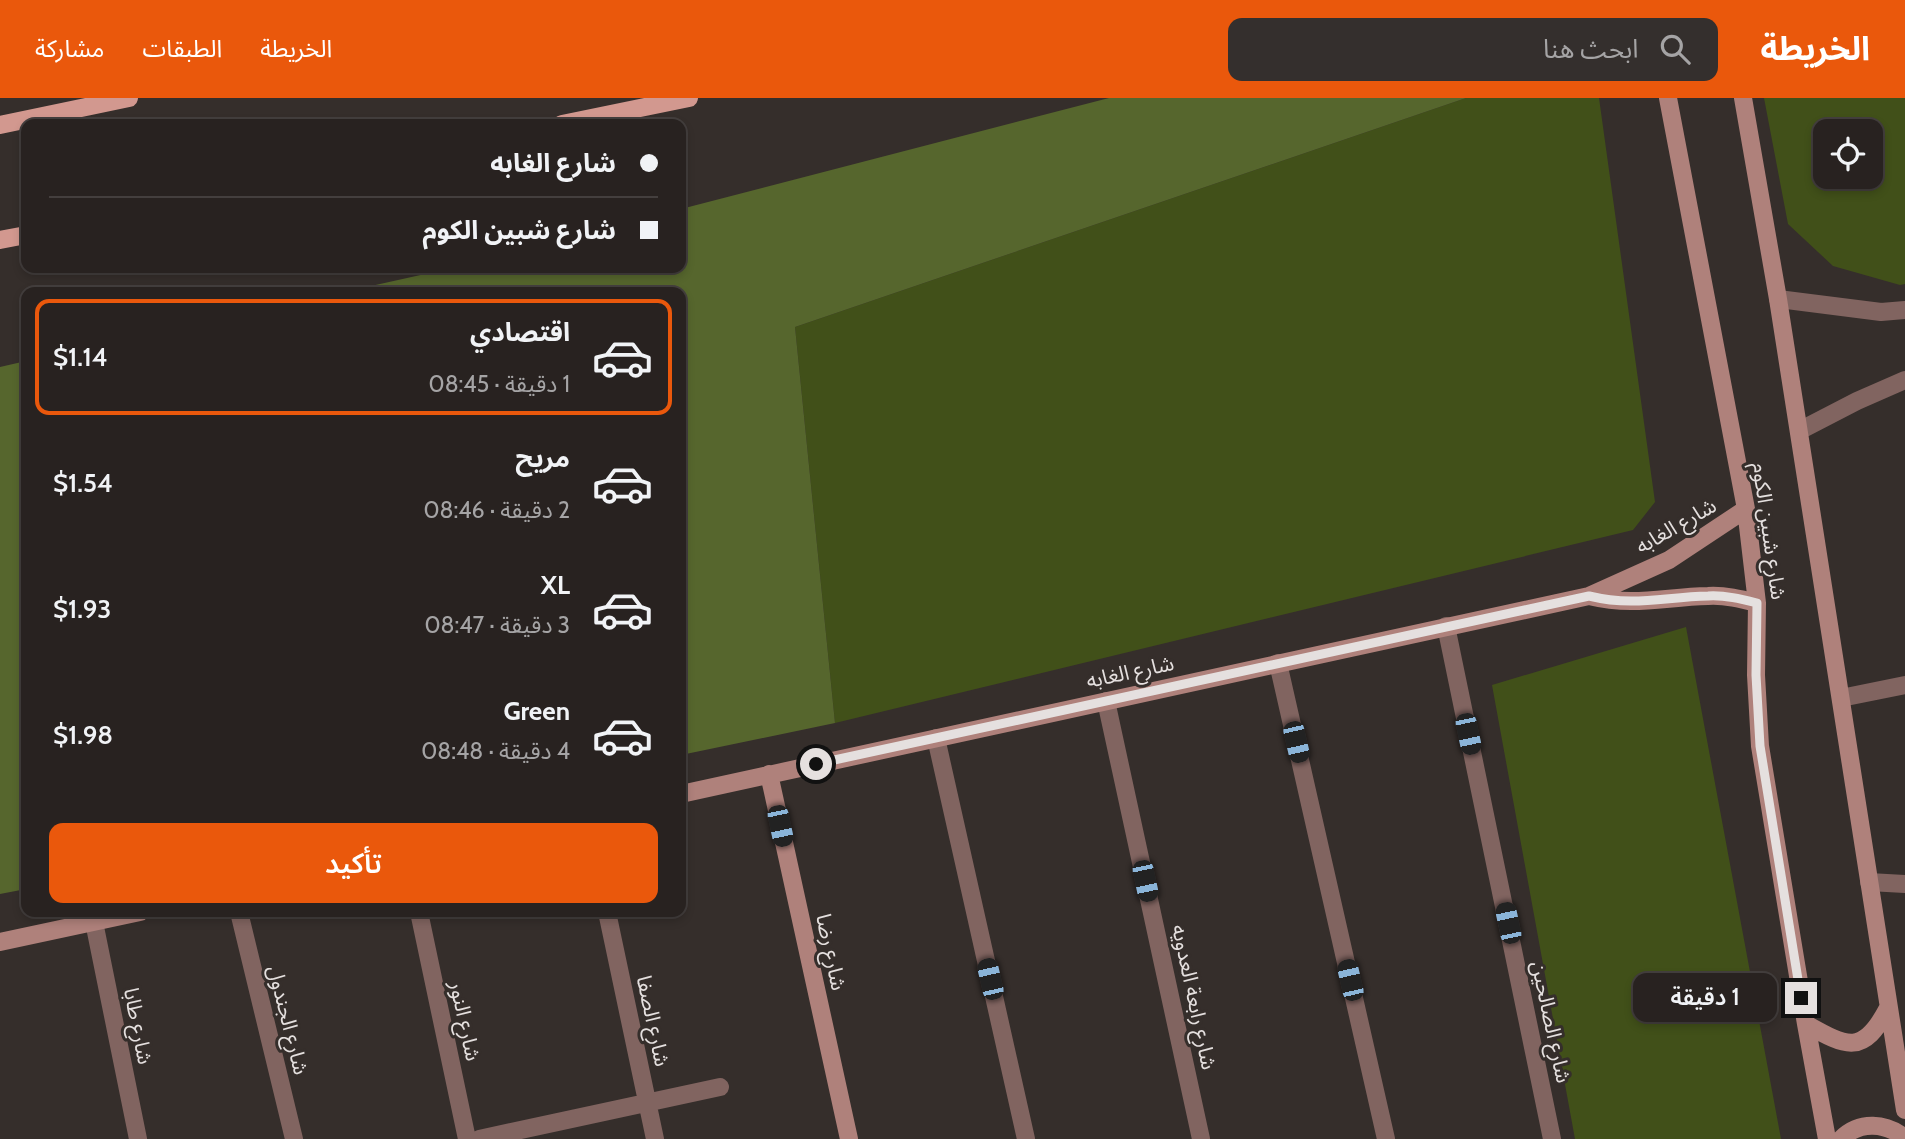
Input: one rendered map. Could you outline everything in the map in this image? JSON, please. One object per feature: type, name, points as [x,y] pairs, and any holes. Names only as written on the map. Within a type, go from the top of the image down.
[{"type":"main road","points":[[29,119],[129,98]]},
{"type":"main road","points":[[586,119],[689,98]]},
{"type":"main road","points":[[0,125],[21,121]]},
{"type":"main road","points":[[0,240],[21,236]]},
{"type":"street","name":"شارع شبين الكوم","points":[[1668,98],[1746,509],[1757,603],[1756,675],[1760,746],[1827,1139]]},
{"type":"street","name":"شارع شبين الكوم","points":[[1742,98],[1778,299],[1905,1110]]},
{"type":"street","points":[[1778,299],[1881,312],[1905,310]]},
{"type":"street","points":[[1799,431],[1905,380]]},
{"type":"street","name":"شارع الغابه","points":[[686,793],[1589,596],[1669,560],[1746,509]]},
{"type":"street","name":"شارع الغابه","points":[[1589,596],[1614,602],[1639,603],[1710,596],[1757,603]]},
{"type":"street","name":"شارع الصالحين","points":[[1446,626],[1552,1139]]},
{"type":"street","points":[[1278,663],[1386,1139]]},
{"type":"street","points":[[1841,698],[1905,685]]},
{"type":"street","name":"شارع رابعة العدويه","points":[[1106,701],[1201,1139]]},
{"type":"street","points":[[936,738],[1026,1139]]},
{"type":"street","name":"شارع رضا","points":[[769,774],[849,1139]]},
{"type":"street","points":[[1869,882],[1905,884]]},
{"type":"street","points":[[0,942],[117,917]]},
{"type":"street","name":"شارع الجندول","points":[[240,917],[294,1139]]},
{"type":"street","name":"شارع النور","points":[[420,917],[467,1139]]},
{"type":"street","name":"شارع الصفا","points":[[608,917],[655,1139]]},
{"type":"street","name":"شارع طابا","points":[[94,922],[138,1139]]},
{"type":"street","points":[[1806,1024],[1843,1043],[1856,1043],[1877,1030],[1888,1008]]},
{"type":"street","points":[[479,1139],[720,1087]]},
{"type":"street","points":[[1841,1139],[1856,1129],[1868,1126],[1893,1129],[1905,1138]]},
{"type":"green space","points":[[1109,98],[1466,98],[795,327],[835,723],[686,754],[686,287],[366,287],[430,273],[686,273],[686,208]]},
{"type":"green space","points":[[1466,98],[1599,98],[1655,502],[1633,530],[835,723],[795,327]]},
{"type":"green space","points":[[1764,98],[1905,98],[1905,284],[1900,285],[1833,266],[1788,224]]},
{"type":"green space","points":[[21,362],[21,890],[0,894],[0,367]]},
{"type":"green space","points":[[1686,627],[1781,1139],[1575,1139],[1492,685]]},
{"type":"route","points":[[816,764],[1589,596],[1614,602],[1639,603],[1710,596],[1757,603],[1756,675],[1760,746],[1801,998]]}]
